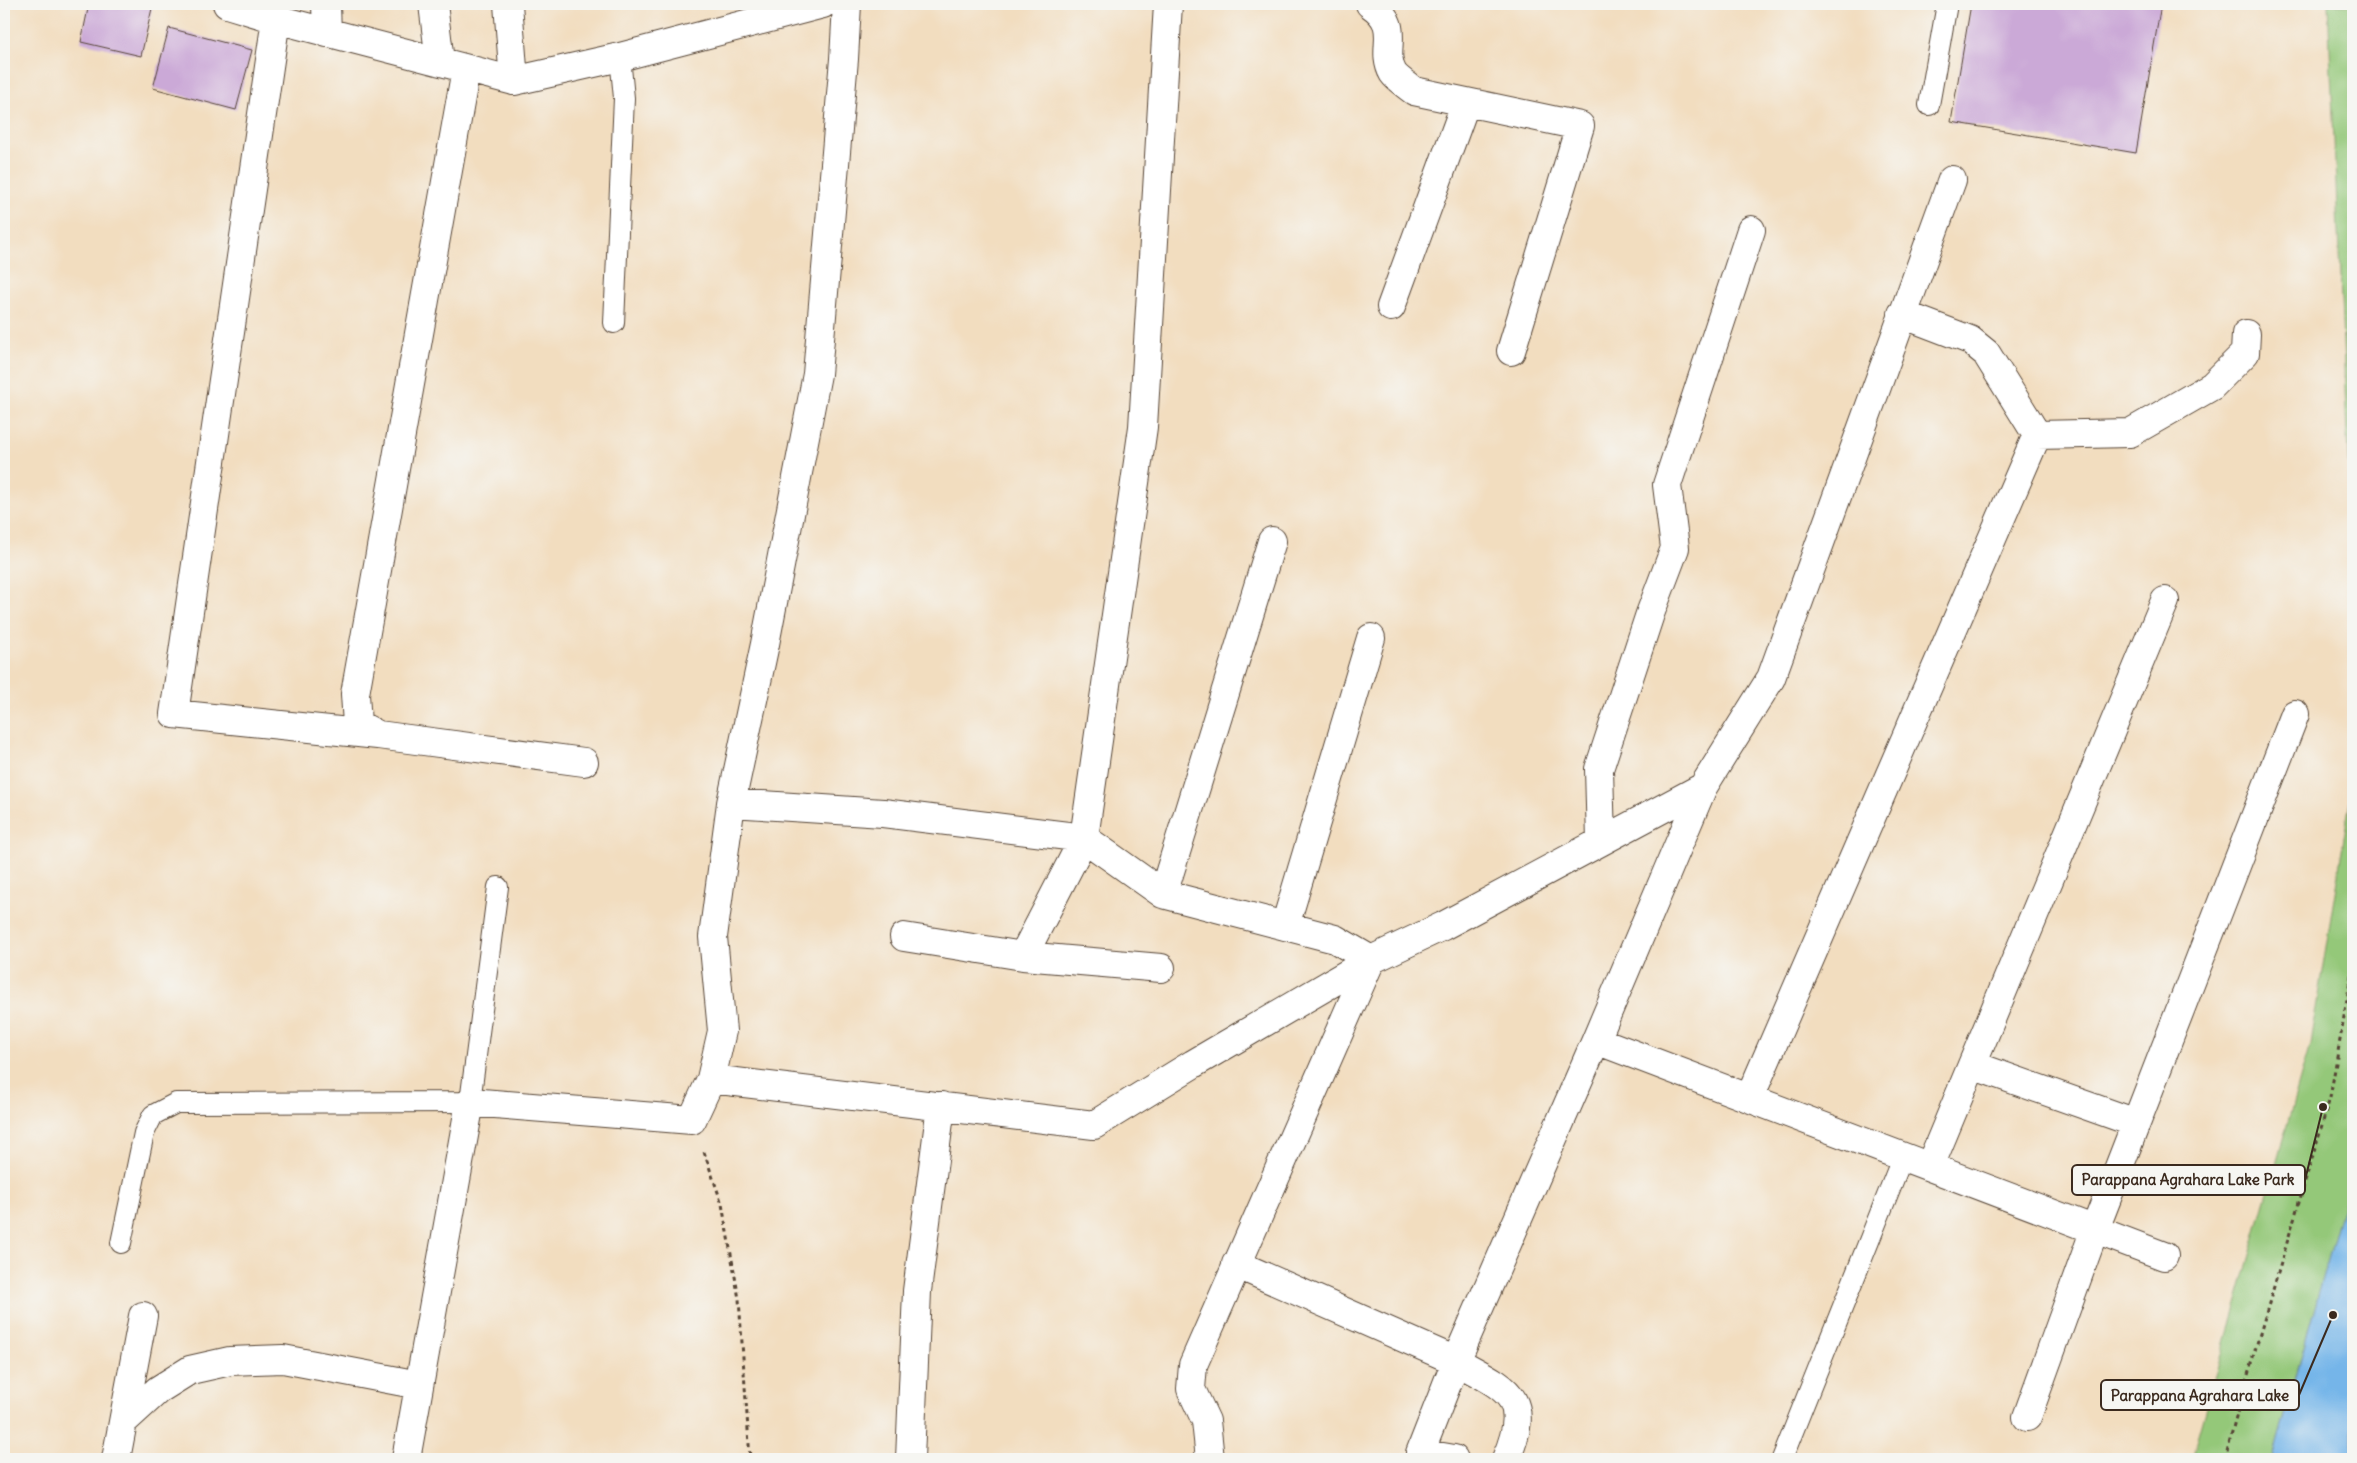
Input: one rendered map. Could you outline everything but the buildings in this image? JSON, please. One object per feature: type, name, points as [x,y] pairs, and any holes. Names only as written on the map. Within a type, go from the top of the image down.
[{"type":"street","points":[[227,4],[327,33],[514,81],[620,57],[823,4]]},
{"type":"street","points":[[326,4],[327,33]]},
{"type":"street","points":[[433,4],[440,62]]},
{"type":"street","points":[[508,4],[514,81]]},
{"type":"street","points":[[406,1459],[470,1102],[692,1120],[712,1079],[722,1031],[713,938],[731,803],[765,644],[817,374],[847,4]]},
{"type":"street","points":[[1023,956],[1084,838],[1143,427],[1168,4]]},
{"type":"street","points":[[1370,4],[1381,11],[1389,26],[1390,57],[1393,73],[1414,91],[1580,126],[1511,351]]},
{"type":"street","points":[[276,19],[174,714],[378,735],[584,762]]},
{"type":"street","points":[[378,735],[357,724],[355,694],[466,69]]},
{"type":"street","points":[[1391,307],[1466,102]]},
{"type":"street","points":[[1454,1459],[1420,1453],[1456,1361],[1596,1040],[1703,787],[1771,678],[1952,180]]},
{"type":"street","points":[[1601,841],[1599,769],[1650,614],[1674,548],[1667,485],[1751,230]]},
{"type":"street","points":[[1902,314],[1970,340],[1986,354],[2037,435]]},
{"type":"street","points":[[2037,435],[2130,433],[2212,386],[2245,353],[2246,334]]},
{"type":"street","points":[[1750,1097],[2037,435]]},
{"type":"street","points":[[1163,894],[1272,540]]},
{"type":"street","points":[[1930,1166],[2165,601]]},
{"type":"street","points":[[1285,926],[1371,638]]},
{"type":"street","points":[[2027,1417],[2095,1229],[2295,714]]},
{"type":"street","points":[[712,1079],[1094,1125],[1193,1064],[1371,960],[1443,926],[1703,787]]},
{"type":"street","points":[[731,803],[883,813],[1084,838],[1163,894],[1335,940],[1371,960]]},
{"type":"street","points":[[904,937],[1023,956],[1161,968]]},
{"type":"street","points":[[1210,1459],[1206,1422],[1191,1389],[1193,1364],[1371,960]]},
{"type":"street","points":[[1596,1040],[2164,1256]]},
{"type":"street","points":[[1972,1065],[2136,1123]]},
{"type":"street","points":[[910,1459],[917,1291],[941,1106]]},
{"type":"street","points":[[1236,1264],[1456,1361],[1503,1387],[1517,1406],[1517,1435],[1506,1459]]},
{"type":"street","points":[[116,1459],[143,1316]]},
{"type":"street","points":[[123,1422],[158,1390],[190,1370],[230,1361],[284,1359],[419,1385]]},
{"type":"lane","points":[[1929,105],[1947,4]]},
{"type":"lane","points":[[614,323],[624,98],[620,57]]},
{"type":"lane","points":[[121,1243],[144,1133],[153,1115],[176,1103],[470,1102],[498,887]]},
{"type":"lane","points":[[1782,1459],[1903,1156]]},
{"type":"path","points":[[2225,1459],[2245,1384],[2330,1098],[2353,964]]},
{"type":"path","points":[[692,1120],[722,1204],[739,1299],[750,1459]]},
{"type":"green space","points":[[2328,4],[2353,4],[2353,538],[2348,458]]},
{"type":"green space","points":[[2353,783],[2353,1170],[2273,1459],[2192,1459],[2310,1044]]},
{"type":"water","points":[[2353,1170],[2353,1459],[2273,1459]]},
{"type":"place","name":"Parappana Agrahara Lake Park","points":[[2323,1107]]},
{"type":"place","name":"Parappana Agrahara Lake","points":[[2333,1315]]}]
